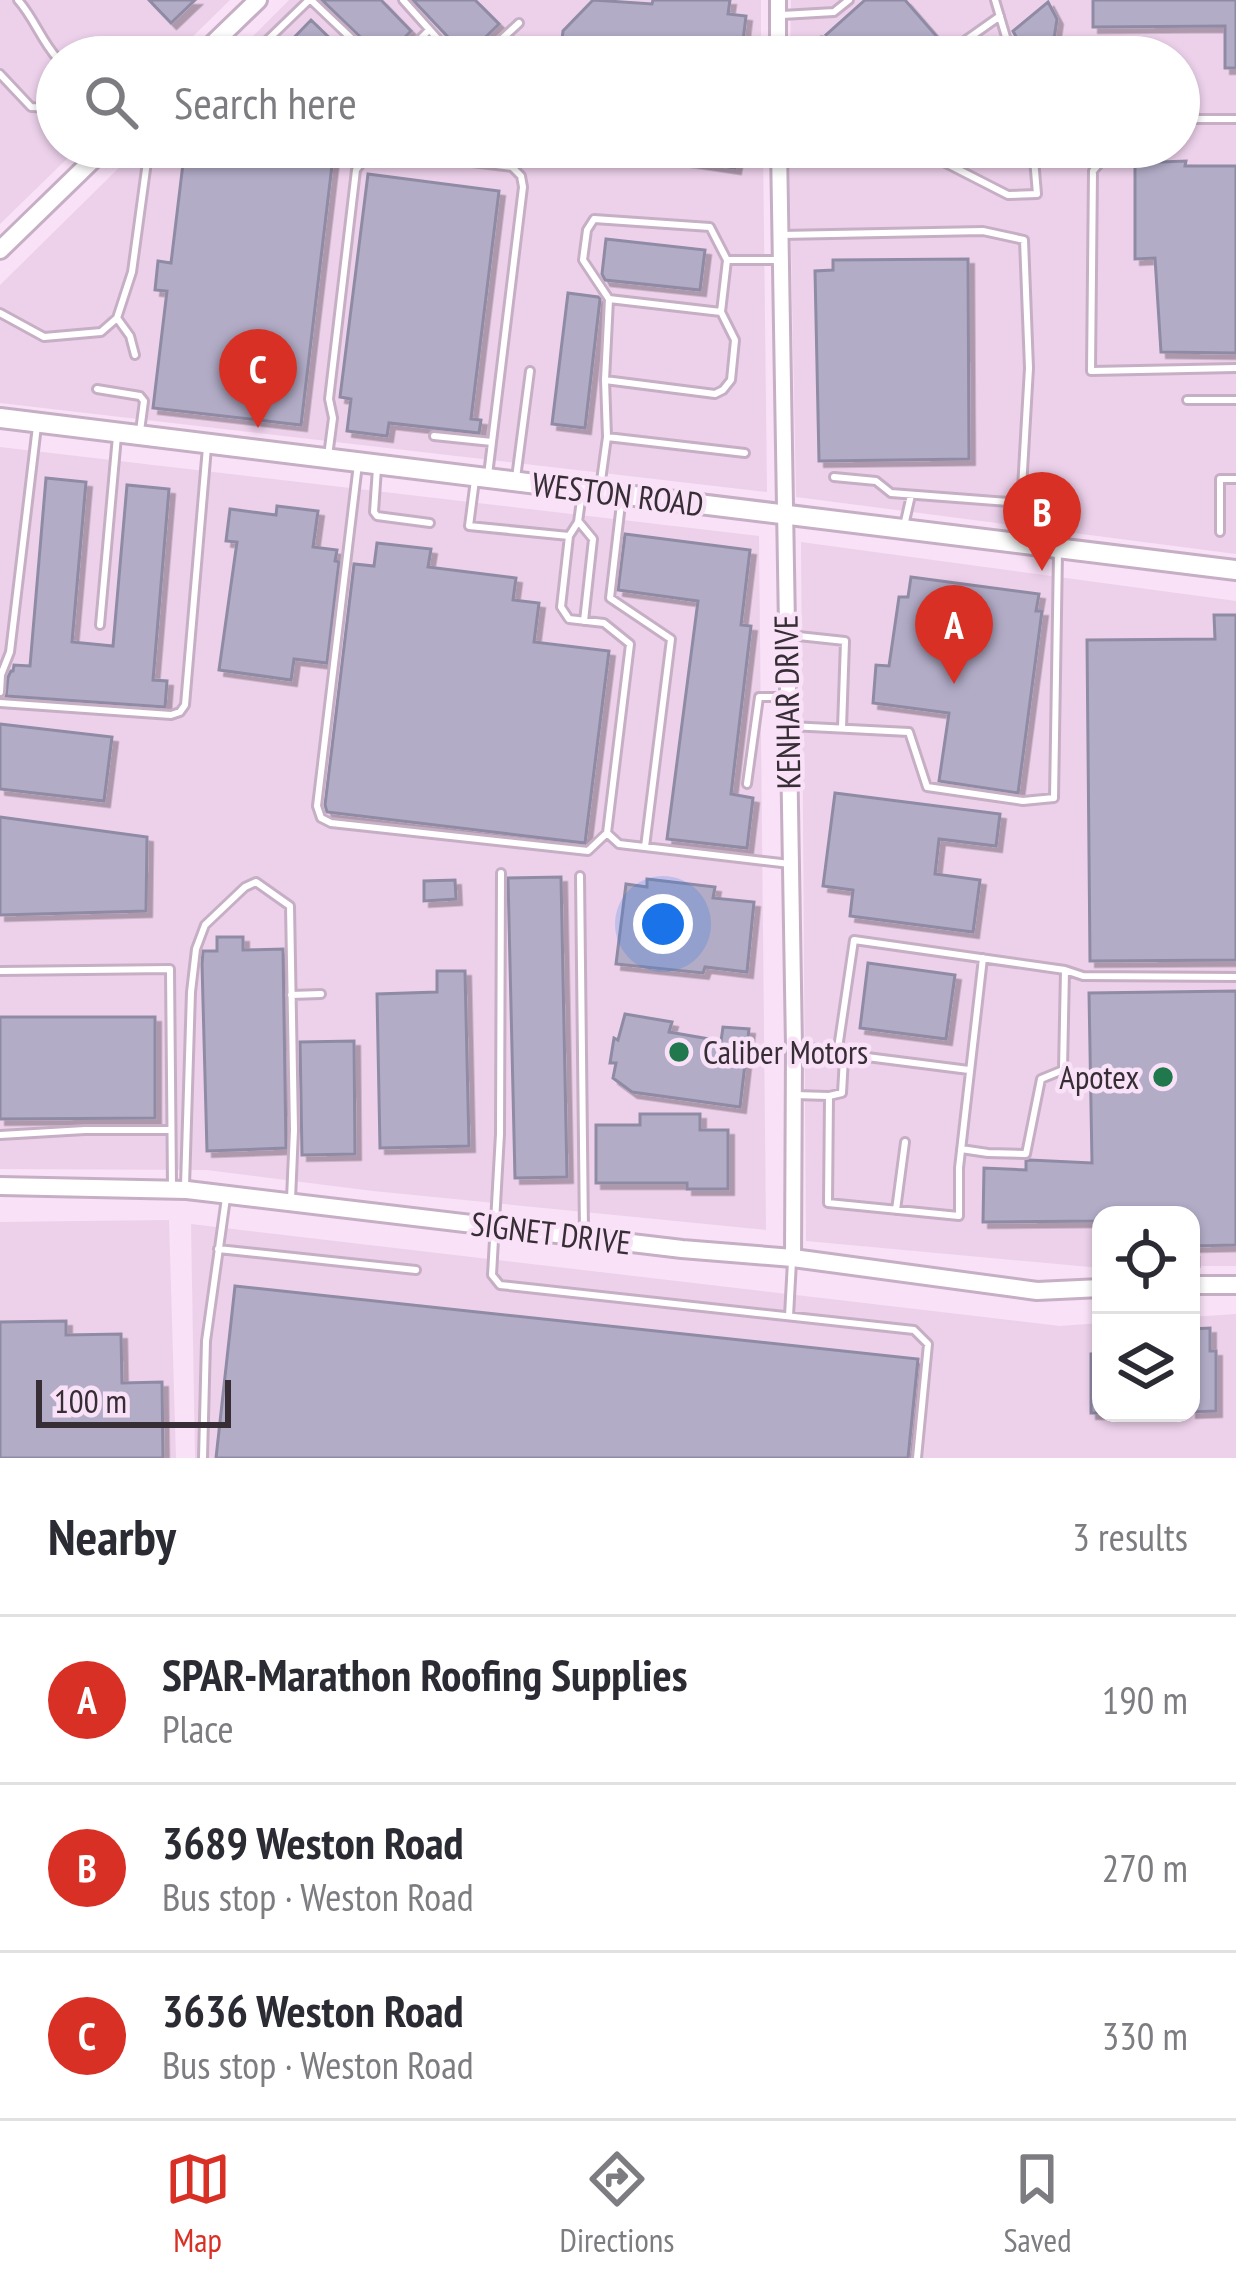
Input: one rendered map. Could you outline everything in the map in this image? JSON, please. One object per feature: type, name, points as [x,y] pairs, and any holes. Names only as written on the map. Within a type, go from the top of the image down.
[{"type":"main road","name":"WESTON ROAD","points":[[1,418],[1236,570]]},
{"type":"street","points":[[225,36],[258,0]]},
{"type":"street","points":[[0,250],[84,168]]},
{"type":"street","name":"KENHAR DRIVE","points":[[779,168],[794,1047],[793,1258]]},
{"type":"street","name":"SIGNET DRIVE","points":[[0,1186],[179,1190],[793,1258],[1036,1291],[1092,1288]]},
{"type":"street","points":[[1200,1285],[1236,1285]]},
{"type":"lane","points":[[18,0],[40,36]]},
{"type":"lane","points":[[272,36],[310,0],[348,36]]},
{"type":"lane","points":[[403,0],[435,36]]},
{"type":"lane","points":[[778,8],[834,12],[849,0]]},
{"type":"lane","points":[[995,0],[1006,36]]},
{"type":"lane","points":[[972,36],[1000,16]]},
{"type":"lane","points":[[504,36],[519,22]]},
{"type":"lane","points":[[422,36],[429,29]]},
{"type":"lane","points":[[0,74],[36,107]]},
{"type":"lane","points":[[1200,119],[1236,119]]},
{"type":"lane","points":[[0,313],[44,337],[101,332],[117,318],[132,272],[146,168]]},
{"type":"lane","points":[[328,458],[334,418],[329,399],[358,168]]},
{"type":"lane","points":[[513,168],[523,187],[492,442],[469,526],[569,536]]},
{"type":"lane","points":[[958,168],[1008,195],[1037,194],[1035,168]]},
{"type":"lane","points":[[1096,168],[1091,371],[1236,368]]},
{"type":"lane","points":[[368,463],[317,806],[321,818],[331,823],[588,850],[607,833],[630,644],[604,623],[569,619],[561,607],[569,536],[591,491],[607,437],[605,380],[609,299],[584,260],[587,230],[594,219],[710,227],[727,260],[721,312],[735,340],[731,380],[715,394],[605,380]]},
{"type":"lane","points":[[780,235],[983,231],[1024,240],[1029,368],[1019,544]]},
{"type":"lane","points":[[727,260],[781,260]]},
{"type":"lane","points":[[609,299],[721,312]]},
{"type":"lane","points":[[117,318],[130,336],[135,355]]},
{"type":"lane","points":[[515,482],[530,371]]},
{"type":"lane","points":[[97,389],[140,396],[144,401],[139,435]]},
{"type":"lane","points":[[1186,400],[1236,400]]},
{"type":"lane","points":[[0,692],[10,652],[37,422]]},
{"type":"lane","points":[[100,625],[118,432]]},
{"type":"lane","points":[[434,436],[492,442]]},
{"type":"lane","points":[[607,437],[745,453]]},
{"type":"lane","points":[[0,703],[180,712],[185,705],[207,443]]},
{"type":"lane","points":[[368,463],[377,516],[430,523]]},
{"type":"lane","points":[[834,476],[876,481],[891,493],[1022,503]]},
{"type":"lane","points":[[1220,532],[1220,479],[1236,479]]},
{"type":"lane","points":[[622,495],[610,598],[670,639],[644,847]]},
{"type":"lane","points":[[904,530],[911,495]]},
{"type":"lane","points":[[578,522],[593,539],[584,621]]},
{"type":"lane","points":[[787,726],[909,732],[927,787],[1023,801],[1054,798],[1058,548]]},
{"type":"lane","points":[[785,635],[845,641],[842,729]]},
{"type":"lane","points":[[747,784],[759,697],[787,697]]},
{"type":"lane","points":[[607,833],[619,844],[790,863]]},
{"type":"lane","points":[[501,872],[500,1134],[492,1275],[500,1285],[914,1330],[928,1344],[917,1458]]},
{"type":"lane","points":[[580,876],[584,1237]]},
{"type":"lane","points":[[179,1190],[194,961],[205,925],[256,882],[290,906],[291,1201]]},
{"type":"lane","points":[[794,1094],[842,1093],[840,1056],[854,940],[1083,976],[1236,976]]},
{"type":"lane","points":[[829,1096],[828,1203],[959,1216],[983,958]]},
{"type":"lane","points":[[0,971],[170,970],[171,1130],[179,1190]]},
{"type":"lane","points":[[962,1149],[1026,1154],[1041,1079],[1063,1070],[1065,970]]},
{"type":"lane","points":[[291,995],[321,994]]},
{"type":"lane","points":[[794,1047],[969,1070]]},
{"type":"lane","points":[[0,1135],[171,1130]]},
{"type":"lane","points":[[896,1211],[904,1142]]},
{"type":"lane","points":[[203,1458],[206,1341],[226,1195]]},
{"type":"lane","points":[[218,1249],[416,1270]]},
{"type":"lane","points":[[788,1316],[793,1258]]},
{"type":"shaded area","points":[[0,0],[230,0],[193,36],[36,36],[36,168],[57,168],[0,224]]},
{"type":"shaded area","points":[[289,0],[761,0],[761,36],[253,36]]},
{"type":"shaded area","points":[[791,0],[1236,0],[1236,554],[796,497],[789,168],[1200,168],[1200,36],[790,36]]},
{"type":"shaded area","points":[[119,168],[763,168],[767,492],[0,403],[0,285]]},
{"type":"shaded area","points":[[0,447],[759,536],[766,1230],[207,1170],[0,1169]]},
{"type":"shaded area","points":[[801,542],[1236,601],[1236,1266],[1200,1266],[1200,1206],[1092,1206],[1092,1267],[806,1241]]},
{"type":"shaded area","points":[[169,1220],[176,1458],[0,1458],[0,1222]]},
{"type":"shaded area","points":[[191,1224],[1060,1326],[1092,1324],[1092,1422],[1200,1422],[1200,1316],[1236,1314],[1236,1458],[195,1458]]},
{"type":"building","points":[[149,0],[195,0],[171,23]]},
{"type":"building","points":[[322,0],[381,0],[411,31],[406,36],[359,36]]},
{"type":"building","points":[[413,0],[475,0],[499,24],[487,36],[447,36]]},
{"type":"building","points":[[593,0],[652,4],[653,0],[730,0],[728,14],[746,16],[744,36],[562,36]]},
{"type":"building","points":[[865,0],[905,0],[936,36],[827,36]]},
{"type":"building","points":[[1093,0],[1236,0],[1236,68],[1225,68],[1225,26],[1093,27]]},
{"type":"building","points":[[1048,2],[1057,19],[1054,36],[1016,36],[1013,31]]},
{"type":"building","points":[[311,20],[327,36],[295,36]]},
{"type":"building","points":[[1236,166],[1236,353],[1161,352],[1155,258],[1135,259],[1135,168]]},
{"type":"building","points":[[182,168],[332,168],[301,425],[153,408],[167,291],[155,290],[158,261],[171,263]]},
{"type":"building","points":[[368,174],[499,191],[471,419],[481,420],[479,433],[389,423],[387,436],[347,431],[351,399],[340,397]]},
{"type":"building","points":[[606,239],[705,250],[700,290],[605,280]]},
{"type":"building","points":[[968,259],[969,459],[819,461],[815,271],[833,270],[833,260]]},
{"type":"building","points":[[568,293],[600,299],[585,428],[552,424]]},
{"type":"building","points":[[46,478],[86,482],[72,642],[113,646],[127,485],[169,489],[153,680],[167,681],[165,707],[6,696],[14,665],[30,666]]},
{"type":"building","points":[[277,506],[318,511],[313,547],[337,550],[335,561],[339,562],[327,663],[294,659],[291,680],[219,670],[237,542],[226,541],[230,509],[276,515]]},
{"type":"building","points":[[625,534],[750,550],[741,625],[751,626],[731,794],[753,798],[747,848],[667,839],[698,601],[618,590]]},
{"type":"building","points":[[377,543],[431,549],[428,567],[516,578],[513,600],[539,603],[534,642],[609,651],[585,843],[327,812],[354,564],[374,566]]},
{"type":"building","points":[[911,577],[1039,594],[1036,611],[1042,611],[1018,793],[939,781],[949,713],[873,703],[876,665],[889,666],[899,597],[908,597]]},
{"type":"building","points":[[1214,615],[1236,615],[1236,960],[1090,961],[1087,640],[1215,639]]},
{"type":"building","points":[[0,724],[112,737],[104,801],[0,789]]},
{"type":"building","points":[[835,793],[1000,814],[996,846],[939,839],[935,874],[980,880],[973,932],[850,916],[853,890],[823,886]]},
{"type":"building","points":[[0,817],[147,837],[146,911],[0,915]]},
{"type":"building","points":[[561,877],[567,1177],[515,1178],[508,878]]},
{"type":"building","points":[[647,879],[715,887],[713,898],[754,902],[747,972],[705,967],[703,973],[616,964],[626,884],[647,887]]},
{"type":"building","points":[[455,880],[456,899],[424,901],[424,881]]},
{"type":"building","points":[[217,937],[243,937],[243,950],[283,949],[286,1148],[207,1151],[202,964],[203,951],[217,951]]},
{"type":"building","points":[[868,963],[955,975],[946,1039],[860,1028]]},
{"type":"building","points":[[437,971],[465,971],[469,1146],[380,1148],[377,994],[437,992]]},
{"type":"building","name":"Apotex","points":[[1236,991],[1236,1245],[1200,1246],[1200,1206],[1092,1206],[1092,1221],[983,1222],[984,1168],[1026,1170],[1030,1160],[1092,1163],[1089,993]]},
{"type":"building","name":"Caliber Motors","points":[[625,1014],[672,1022],[669,1032],[721,1041],[723,1027],[749,1029],[740,1107],[632,1092],[613,1078],[614,1038],[618,1040]]},
{"type":"building","points":[[0,1017],[155,1017],[155,1118],[0,1119]]},
{"type":"building","points":[[354,1041],[355,1154],[302,1155],[300,1042]]},
{"type":"building","points":[[640,1114],[700,1114],[700,1130],[728,1130],[728,1189],[687,1189],[687,1183],[596,1183],[596,1125],[640,1125]]},
{"type":"building","points":[[235,1286],[918,1359],[908,1458],[216,1458]]},
{"type":"building","points":[[66,1321],[66,1335],[121,1334],[122,1383],[162,1382],[163,1458],[0,1458],[0,1322]]},
{"type":"building","points":[[1210,1328],[1210,1351],[1216,1351],[1216,1411],[1200,1412],[1200,1329]]},
{"type":"place","name":"3636 Weston Road","points":[[258,428]]},
{"type":"place","name":"3689 Weston Road","points":[[1042,571]]},
{"type":"place","name":"SPAR-Marathon Roofing Supplies","points":[[954,684]]},
{"type":"place","name":"Caliber Motors","points":[[679,1052]]},
{"type":"place","name":"Apotex","points":[[1163,1077]]}]
